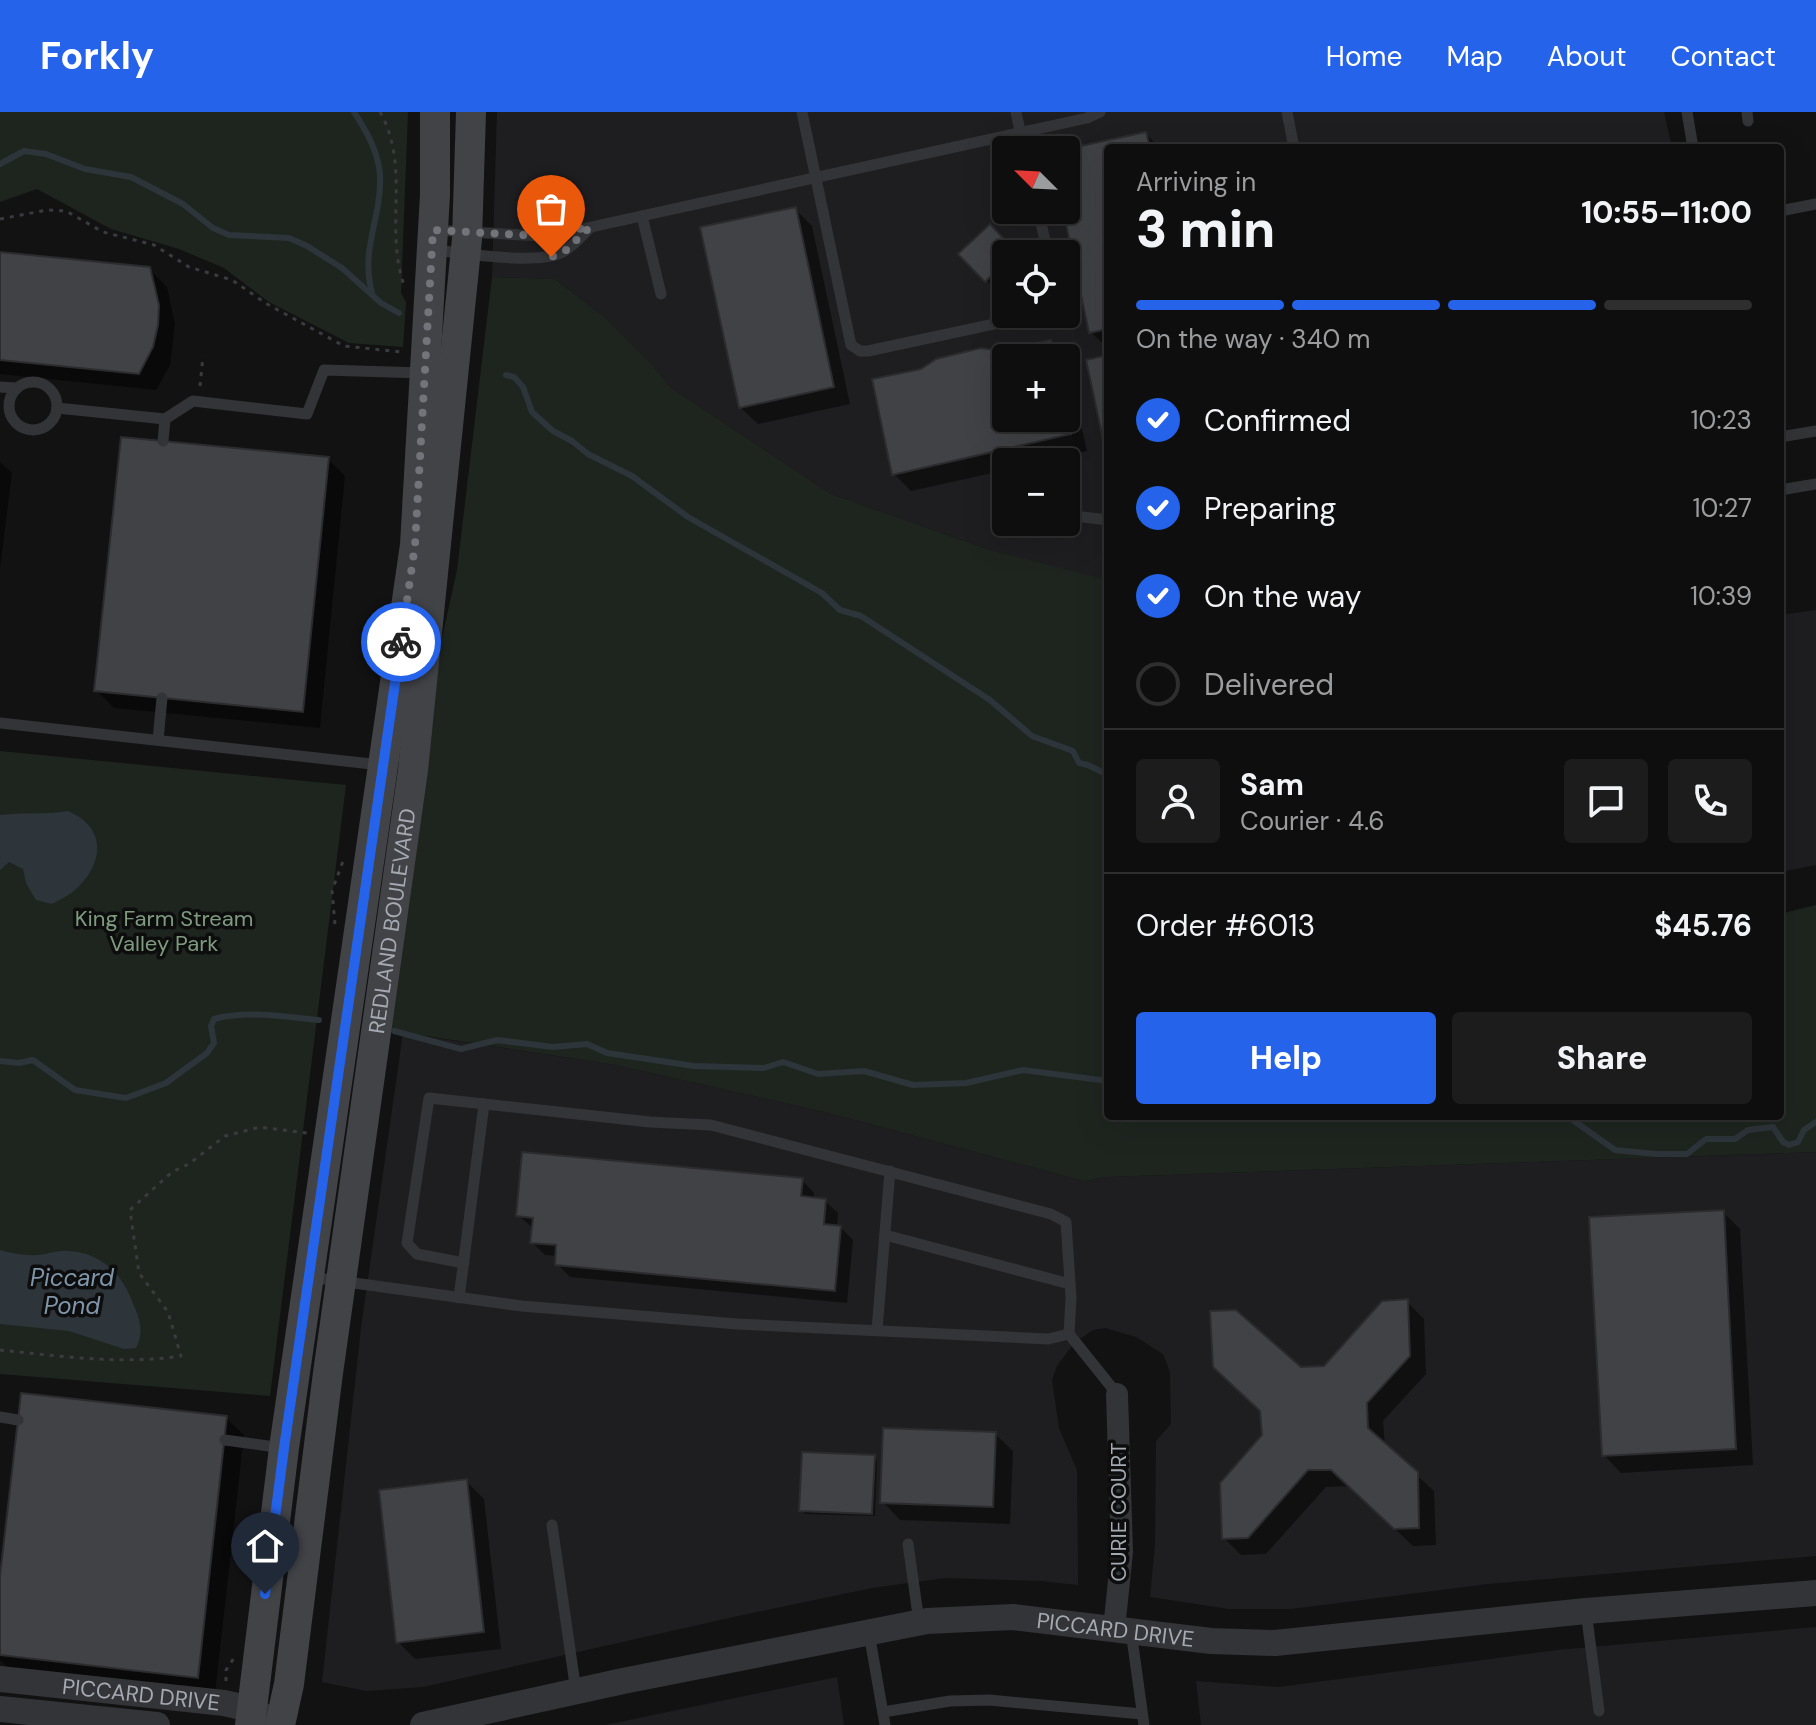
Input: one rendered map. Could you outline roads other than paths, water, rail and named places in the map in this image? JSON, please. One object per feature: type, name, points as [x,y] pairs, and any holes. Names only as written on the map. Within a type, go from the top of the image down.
[{"type":"main road","name":"REDLAND BOULEVARD","points":[[250,1717],[309,1277],[398,768],[415,545],[416,363],[432,240],[435,112]]},
{"type":"main road","name":"REDLAND BOULEVARD","points":[[279,1725],[289,1684],[341,1281],[398,768],[466,242],[471,112]]},
{"type":"street","name":"CURIE COURT","points":[[1117,1394],[1122,1630]]},
{"type":"street","name":"PICCARD DRIVE","points":[[423,1725],[576,1691],[919,1623],[1013,1617],[1211,1641],[1275,1643],[1586,1611],[1816,1593]]},
{"type":"street","name":"PICCARD DRIVE","points":[[0,1679],[219,1703],[250,1717],[279,1725]]},
{"type":"street","name":"PICCARD DRIVE","points":[[0,1709],[157,1725]]},
{"type":"lane","points":[[802,112],[851,345],[860,351],[992,324]]},
{"type":"lane","points":[[1016,112],[1021,136]]},
{"type":"lane","points":[[432,240],[466,242],[540,236],[590,227],[1087,118],[1100,112]]},
{"type":"lane","points":[[1287,112],[1293,144]]},
{"type":"lane","points":[[1687,112],[1692,144]]},
{"type":"lane","points":[[1784,210],[1816,204]]},
{"type":"lane","points":[[642,216],[661,294]]},
{"type":"lane","points":[[432,240],[466,242],[551,257],[565,251],[590,227]]},
{"type":"lane","points":[[57,408],[165,419],[193,401],[307,414],[324,370],[416,363]]},
{"type":"lane","points":[[0,387],[16,388],[31,382],[48,386],[54,393],[57,408],[52,422],[37,430],[26,429],[6,418],[16,388]]},
{"type":"lane","points":[[163,441],[165,419]]},
{"type":"lane","points":[[1784,436],[1816,431]]},
{"type":"lane","points":[[1784,489],[1816,484]]},
{"type":"lane","points":[[1080,517],[1104,520]]},
{"type":"lane","points":[[158,740],[162,698]]},
{"type":"lane","points":[[0,723],[398,768]]},
{"type":"lane","points":[[464,1263],[417,1254],[407,1243],[429,1098],[650,1122],[711,1125],[1051,1214],[1066,1222],[1069,1334],[1117,1394]]},
{"type":"lane","points":[[459,1298],[484,1104]]},
{"type":"lane","points":[[877,1330],[890,1171]]},
{"type":"lane","points":[[885,1235],[1070,1284]]},
{"type":"lane","points":[[309,1277],[522,1306],[737,1324],[1048,1339],[1069,1334]]},
{"type":"lane","points":[[0,1417],[18,1420]]},
{"type":"lane","points":[[225,1440],[284,1448]]},
{"type":"lane","points":[[552,1525],[576,1691]]},
{"type":"lane","points":[[908,1544],[919,1623]]},
{"type":"lane","points":[[1586,1611],[1599,1711]]},
{"type":"lane","points":[[869,1633],[884,1719],[950,1701],[989,1700],[1143,1719],[1122,1630]]},
{"type":"water","points":[[68,811],[90,827],[95,837],[96,859],[84,881],[72,893],[52,904],[36,900],[26,883],[23,869],[9,862],[0,870],[0,815]]},
{"type":"water","name":"Piccard Pond","points":[[0,1250],[28,1255],[79,1252],[99,1260],[122,1281],[137,1313],[141,1330],[136,1348],[124,1349],[69,1331],[0,1324]]},
{"type":"waterway","points":[[354,112],[371,142],[380,175],[368,262],[372,293]]},
{"type":"waterway","points":[[0,164],[24,151],[46,154],[85,169],[131,177],[183,204],[213,228],[229,235],[289,238],[307,246],[342,268],[381,303],[399,313]]},
{"type":"waterway","points":[[506,375],[514,377],[523,387],[532,412],[553,431],[588,454],[632,476],[688,517],[822,593],[840,610],[861,616],[990,700],[1032,736],[1073,751],[1079,763],[1104,773]]},
{"type":"waterway","points":[[0,1061],[19,1063],[33,1060],[75,1090],[126,1098],[166,1083],[207,1053],[214,1043],[211,1026],[214,1019],[253,1015],[319,1020]]},
{"type":"waterway","points":[[394,1031],[461,1049],[497,1040],[553,1047],[587,1044],[607,1053],[694,1066],[764,1068],[783,1062],[818,1074],[864,1071],[913,1085],[966,1083],[1023,1070],[1104,1080]]},
{"type":"waterway","points":[[1573,1120],[1615,1150],[1656,1154],[1687,1154],[1706,1139],[1735,1139],[1748,1130],[1773,1127],[1783,1142],[1789,1145],[1798,1142],[1804,1130],[1816,1122]]},
{"type":"park label","name":"King Farm Stream Valley Park","points":[[164,930]]}]
